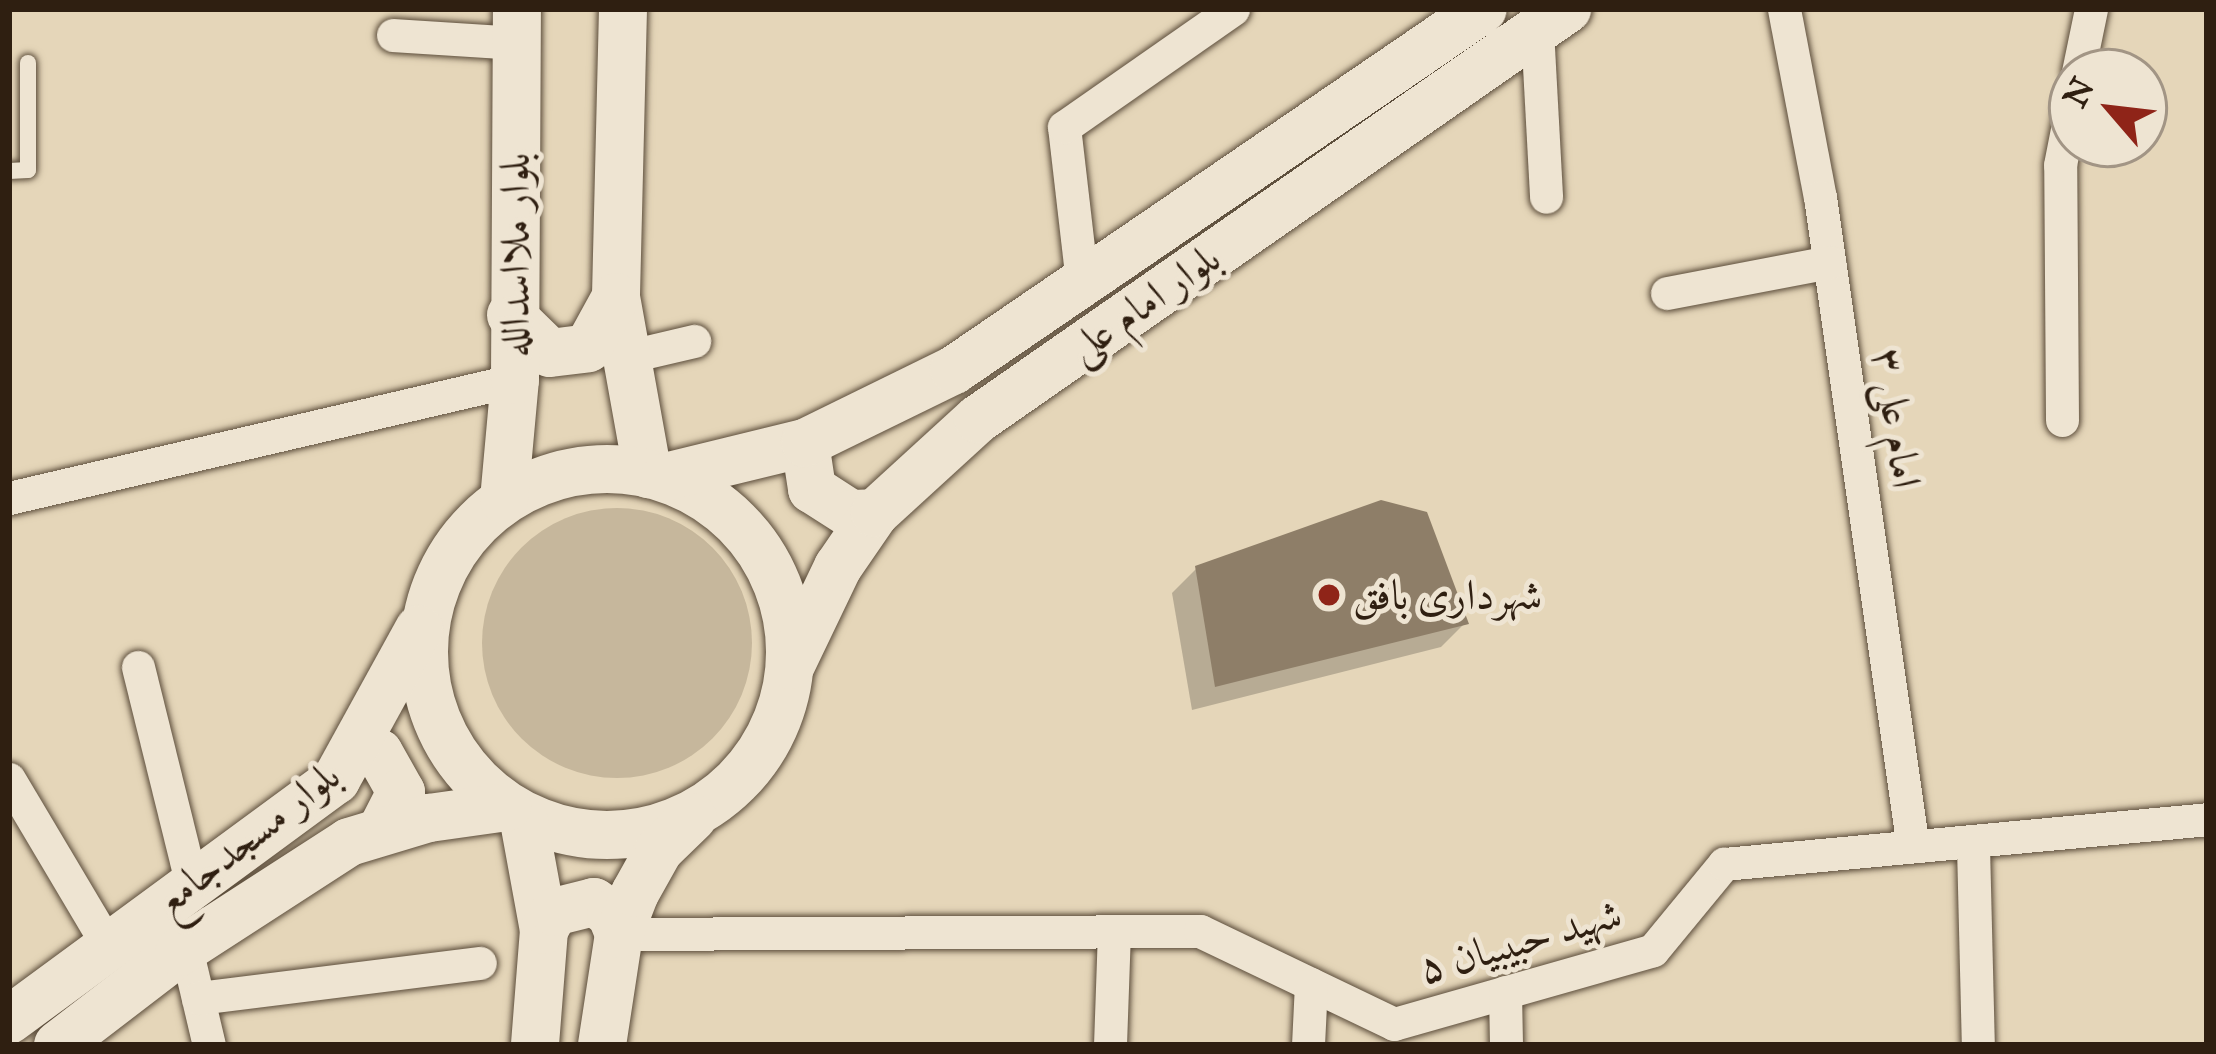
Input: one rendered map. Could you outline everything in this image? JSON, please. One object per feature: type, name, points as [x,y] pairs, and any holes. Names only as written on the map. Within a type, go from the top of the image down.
[{"type":"main road","points":[[623,9],[616,297],[656,475]]},
{"type":"main road","name":"بلوار امام علی","points":[[656,475],[805,443],[954,370],[1483,9]]},
{"type":"main road","name":"بلوار امام علی","points":[[791,664],[838,567],[875,513],[978,419],[1552,19]]},
{"type":"main road","name":"بلوار ملااسدالله","points":[[504,500],[514,380],[517,26]]},
{"type":"main road","points":[[511,315],[550,353],[588,348],[616,297]]},
{"type":"main road","points":[[805,443],[812,489],[829,506],[875,513]]},
{"type":"main road","points":[[602,1045],[619,934],[659,850],[744,775],[777,723],[791,664],[785,604],[760,548],[718,505],[656,475],[609,467],[554,476],[504,500],[470,529],[429,608],[424,664],[436,720],[465,769],[514,812],[577,834],[639,834],[698,813]]},
{"type":"main road","name":"بلوار مسجدجامع","points":[[16,1011],[336,780],[429,608]]},
{"type":"main road","points":[[357,746],[395,769],[397,814],[381,831]]},
{"type":"main road","points":[[58,1045],[186,948],[349,842],[381,831],[514,812]]},
{"type":"main road","points":[[514,812],[544,931],[536,1045]]},
{"type":"main road","points":[[544,931],[554,912],[594,902],[611,914],[619,934]]},
{"type":"street","points":[[1082,282],[1064,127],[1233,9]]},
{"type":"street","name":"امام علی ۳","points":[[1784,9],[1829,262],[1912,841]]},
{"type":"street","points":[[2083,48],[2091,9]]},
{"type":"street","points":[[1546,197],[1552,19]]},
{"type":"street","points":[[393,34],[517,26]]},
{"type":"street","points":[[2060,168],[2062,420]]},
{"type":"street","points":[[1666,293],[1829,262]]},
{"type":"street","points":[[630,356],[694,341]]},
{"type":"street","points":[[9,498],[514,380]]},
{"type":"street","points":[[138,667],[191,885]]},
{"type":"street","points":[[9,779],[108,946]]},
{"type":"street","name":"شهید حبیبیان ۵","points":[[619,934],[1200,931],[1394,1024],[1653,950],[1724,864],[1912,841],[1973,847],[2207,819]]},
{"type":"street","points":[[1973,847],[1978,1045]]},
{"type":"street","points":[[1110,1045],[1114,931]]},
{"type":"street","points":[[186,948],[208,1045]]},
{"type":"street","points":[[198,998],[480,963]]},
{"type":"street","points":[[1308,1045],[1311,984]]},
{"type":"street","points":[[1505,992],[1506,1045]]},
{"type":"lane","points":[[9,171],[28,170],[28,63]]},
{"type":"shaded area","points":[[617,508],[669,518],[713,547],[742,591],[752,643],[742,695],[713,739],[669,768],[617,778],[565,768],[521,739],[492,695],[482,643],[492,591],[521,547],[565,518]]},
{"type":"building","name":"شهرداری بافق","points":[[1381,500],[1427,512],[1469,624],[1215,687],[1195,566]]},
{"type":"place","name":"شهرداری بافق","points":[[1329,595]]}]
